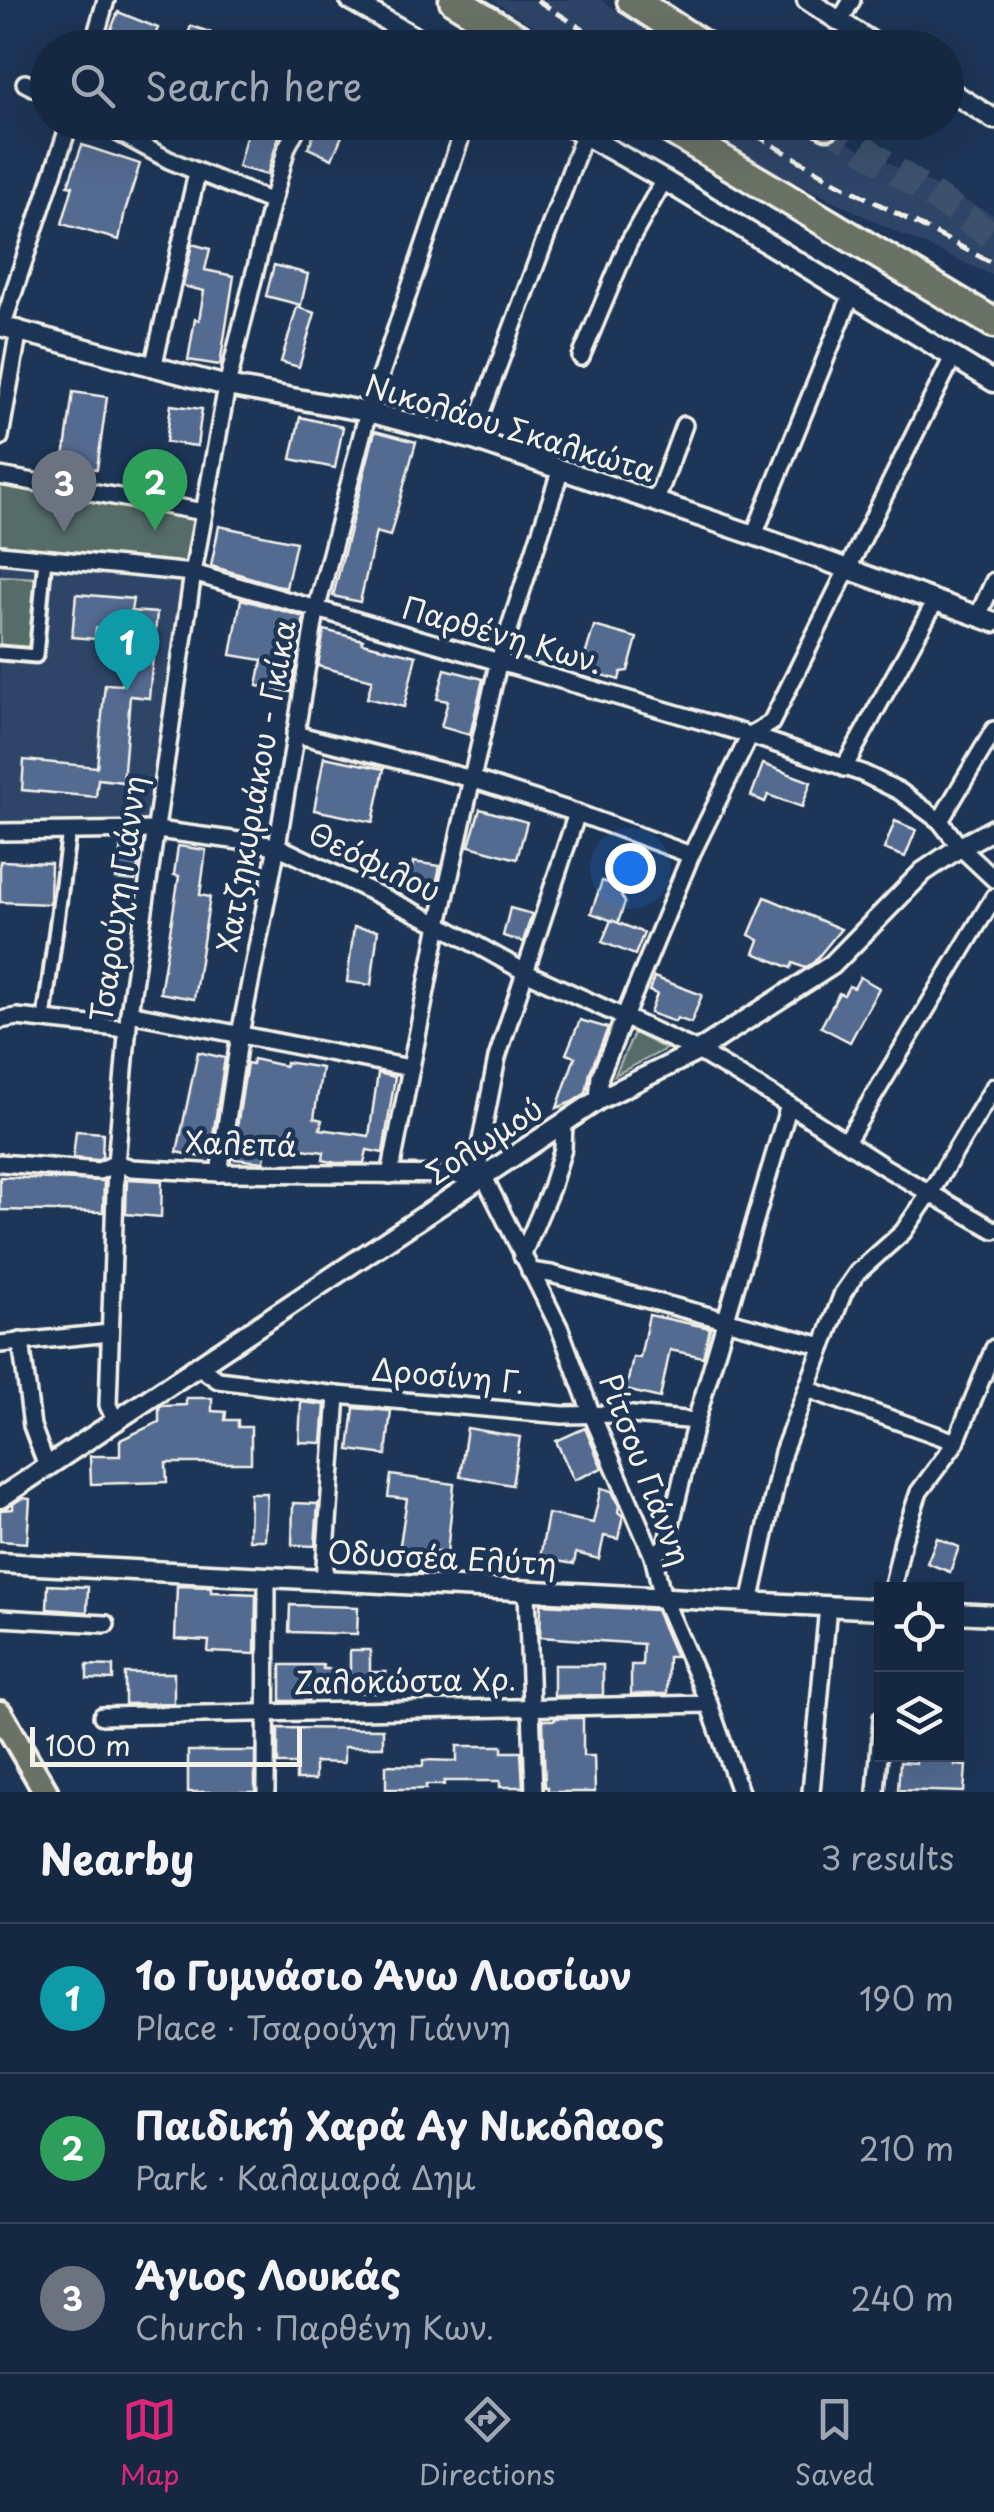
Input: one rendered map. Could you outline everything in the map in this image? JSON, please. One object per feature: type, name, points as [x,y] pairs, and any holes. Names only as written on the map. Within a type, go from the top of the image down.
[{"type":"highway","points":[[454,0],[503,30]]},
{"type":"highway","points":[[632,0],[678,30]]},
{"type":"highway","points":[[689,140],[994,323]]},
{"type":"main road","points":[[0,1713],[46,1792]]},
{"type":"street","points":[[97,30],[106,0]]},
{"type":"street","points":[[350,0],[402,30]]},
{"type":"street","points":[[807,0],[854,30]]},
{"type":"street","points":[[840,21],[852,0]]},
{"type":"street","points":[[25,83],[30,86]]},
{"type":"street","points":[[964,100],[994,119]]},
{"type":"street","points":[[0,437],[7,327],[64,140]]},
{"type":"street","points":[[134,140],[197,173],[272,202]]},
{"type":"street","name":"Τσαρούχη Γιάννη","points":[[116,1422],[108,1405],[110,1333],[116,1163],[128,1021],[193,573],[226,386],[291,140]]},
{"type":"street","name":"Χατζηκυριάκου - Γκίκα","points":[[219,1173],[316,611],[368,412],[460,140]]},
{"type":"street","points":[[471,439],[582,140]]},
{"type":"street","points":[[593,140],[994,382]]},
{"type":"street","points":[[152,368],[197,173]]},
{"type":"street","points":[[581,357],[628,244],[664,180]]},
{"type":"street","points":[[754,535],[851,296]]},
{"type":"street","name":"Νικολάου Σκαλκώτα","points":[[7,327],[226,386],[368,412],[471,439],[986,619]]},
{"type":"street","points":[[598,1100],[600,1076],[690,855],[750,735],[771,723],[952,357]]},
{"type":"street","points":[[656,501],[684,425]]},
{"type":"street","points":[[390,1176],[439,924],[498,664],[562,469]]},
{"type":"street","points":[[0,476],[204,512]]},
{"type":"street","name":"Παρθένη Κων.","points":[[0,554],[193,573],[750,735],[899,791],[940,820],[960,847],[994,879]]},
{"type":"street","points":[[0,653],[36,656],[45,558]]},
{"type":"street","points":[[986,619],[994,582]]},
{"type":"street","points":[[844,768],[936,600]]},
{"type":"street","points":[[940,820],[994,730]]},
{"type":"street","points":[[294,734],[472,778],[690,855]]},
{"type":"street","points":[[483,1175],[478,1156],[497,1058],[577,813]]},
{"type":"street","name":"Σολωμού","points":[[0,1498],[598,1100],[698,1051],[832,965],[924,872],[994,829]]},
{"type":"street","name":"Θεόφιλου","points":[[0,832],[157,830],[277,846],[439,924],[526,972],[698,1051],[994,1230]]},
{"type":"street","points":[[44,1019],[69,831]]},
{"type":"street","points":[[846,1142],[994,897]]},
{"type":"street","points":[[0,1020],[17,1017],[128,1021],[240,1034],[410,1068]]},
{"type":"street","points":[[750,1602],[782,1452],[844,1293],[857,1273],[903,1232],[994,1087]]},
{"type":"street","points":[[654,1556],[666,1545],[696,1422],[790,1105]]},
{"type":"street","points":[[564,1123],[563,1149],[526,1264],[823,1346]]},
{"type":"street","name":"Χαλεπά","points":[[0,1163],[99,1170],[116,1163],[132,1168],[219,1173],[483,1175]]},
{"type":"street","name":"Ρίτσου Γιάννη","points":[[483,1175],[560,1329],[592,1415],[654,1556],[663,1598],[709,1704],[740,1792]]},
{"type":"street","points":[[0,1344],[110,1333]]},
{"type":"street","points":[[21,1341],[32,1426],[47,1468]]},
{"type":"street","points":[[894,1582],[919,1492],[956,1442],[994,1348]]},
{"type":"street","name":"Δροσίνη Γ.","points":[[199,1367],[218,1380],[337,1394],[544,1414],[622,1414],[696,1422]]},
{"type":"street","points":[[808,1389],[956,1442]]},
{"type":"street","points":[[324,1580],[337,1394]]},
{"type":"street","name":"Οδυσσέα Ελύτη","points":[[0,1563],[874,1609]]},
{"type":"street","points":[[266,1792],[267,1577]]},
{"type":"street","points":[[526,1590],[534,1792]]},
{"type":"street","points":[[811,1792],[828,1606]]},
{"type":"street","points":[[964,1613],[994,1615]]},
{"type":"street","points":[[0,1618],[106,1624]]},
{"type":"street","name":"Ζαλοκώστα Χρ.","points":[[102,1716],[709,1704]]},
{"type":"street","points":[[876,1792],[878,1762]]},
{"type":"shaded area","points":[[492,0],[601,0],[649,30],[540,30]]},
{"type":"shaded area","points":[[718,140],[842,140],[994,215],[994,276],[900,234]]},
{"type":"shaded area","points":[[0,555],[193,573],[157,830],[0,830]]},
{"type":"green space","points":[[0,476],[204,512],[193,573],[0,554]]},
{"type":"green space","points":[[0,576],[36,578],[31,651],[0,649]]},
{"type":"green space","points":[[634,1033],[666,1049],[615,1075]]},
{"type":"building","points":[[118,12],[158,28],[157,30],[111,30]]},
{"type":"building","points":[[245,140],[278,140],[267,175],[238,167]]},
{"type":"building","points":[[311,140],[340,140],[332,159],[308,148]]},
{"type":"building","points":[[82,145],[140,164],[119,240],[62,224],[73,186],[68,185]]},
{"type":"building","points":[[192,244],[210,249],[205,270],[234,276],[220,365],[188,360],[204,291],[183,286]]},
{"type":"building","points":[[274,265],[308,274],[301,305],[266,296]]},
{"type":"building","points":[[297,307],[315,313],[299,367],[281,362]]},
{"type":"building","points":[[73,392],[107,397],[97,469],[63,465]]},
{"type":"building","points":[[171,405],[202,409],[197,446],[166,442]]},
{"type":"building","points":[[300,417],[343,427],[335,468],[291,459]]},
{"type":"building","points":[[375,431],[416,442],[390,536],[376,532],[360,602],[333,596]]},
{"type":"building","points":[[219,526],[296,542],[286,588],[211,566]]},
{"type":"building","points":[[76,594],[133,599],[131,611],[157,613],[149,698],[130,696],[123,782],[98,779],[96,797],[22,790],[24,760],[97,767],[105,684],[122,685],[127,631],[96,628],[95,639],[72,637]]},
{"type":"building","points":[[241,599],[304,617],[291,692],[257,686],[262,660],[231,655]]},
{"type":"building","points":[[594,626],[637,638],[628,671],[621,672],[619,680],[581,669]]},
{"type":"building","points":[[324,630],[416,656],[404,707],[367,698],[372,680],[318,666]]},
{"type":"building","points":[[445,669],[483,679],[470,735],[441,727],[448,701],[437,699]]},
{"type":"building","points":[[324,757],[384,769],[373,822],[314,810]]},
{"type":"building","points":[[763,764],[811,782],[802,807],[768,795],[765,802],[751,796]]},
{"type":"building","points":[[480,809],[527,822],[517,859],[469,846]]},
{"type":"building","points":[[895,821],[916,830],[905,857],[884,849]]},
{"type":"building","points":[[121,844],[142,846],[135,881],[116,879]]},
{"type":"building","points":[[178,846],[206,850],[200,895],[210,897],[194,999],[160,993],[179,876],[174,875]]},
{"type":"building","points":[[0,861],[51,863],[50,904],[0,902]]},
{"type":"building","points":[[413,862],[440,866],[434,894],[409,890]]},
{"type":"building","points":[[602,881],[623,888],[625,902],[618,923],[591,913]]},
{"type":"building","points":[[765,897],[841,929],[805,968],[793,963],[791,968],[754,953],[759,940],[749,935]]},
{"type":"building","points":[[510,908],[532,914],[523,942],[503,936]]},
{"type":"building","points":[[611,920],[644,933],[635,955],[602,942]]},
{"type":"building","points":[[354,927],[378,930],[371,985],[347,982]]},
{"type":"building","points":[[654,977],[702,995],[691,1023],[650,1013],[657,994],[649,991]]},
{"type":"building","points":[[860,977],[879,988],[850,1042],[821,1027],[839,993],[844,995],[849,986],[854,988]]},
{"type":"building","points":[[580,1020],[608,1028],[586,1093],[557,1108],[575,1057],[566,1054]]},
{"type":"building","points":[[198,1052],[225,1058],[210,1155],[206,1154],[206,1158],[177,1152]]},
{"type":"building","points":[[253,1059],[322,1068],[314,1118],[322,1120],[320,1129],[369,1136],[378,1073],[395,1077],[383,1153],[367,1150],[364,1163],[336,1163],[323,1160],[324,1152],[267,1144],[264,1162],[232,1159],[247,1063],[252,1064]]},
{"type":"building","points":[[76,1131],[103,1133],[102,1157],[73,1158]]},
{"type":"building","points":[[0,1177],[104,1181],[103,1212],[0,1210]]},
{"type":"building","points":[[130,1179],[162,1181],[161,1217],[126,1214]]},
{"type":"building","points":[[649,1315],[710,1328],[703,1357],[670,1350],[660,1398],[626,1390],[633,1357],[640,1358]]},
{"type":"building","points":[[186,1398],[212,1398],[212,1411],[226,1412],[225,1420],[238,1420],[238,1427],[251,1427],[251,1463],[166,1463],[167,1482],[91,1484],[90,1456],[120,1456],[120,1440],[159,1422],[159,1407],[186,1405]]},
{"type":"building","points":[[301,1402],[325,1405],[322,1443],[299,1442]]},
{"type":"building","points":[[354,1408],[391,1411],[386,1455],[349,1450]]},
{"type":"building","points":[[467,1428],[520,1437],[512,1485],[460,1476]]},
{"type":"building","points":[[585,1428],[602,1468],[574,1480],[556,1441]]},
{"type":"building","points":[[391,1475],[454,1484],[447,1553],[435,1551],[431,1573],[418,1572],[421,1554],[399,1551],[407,1499],[388,1497]]},
{"type":"building","points":[[601,1488],[612,1491],[623,1516],[618,1539],[604,1536],[599,1559],[576,1553],[574,1564],[540,1558],[548,1514],[593,1523]]},
{"type":"building","points":[[250,1493],[267,1493],[265,1540],[249,1540]]},
{"type":"building","points":[[22,1498],[30,1499],[27,1543],[0,1541],[0,1510],[13,1509],[13,1504]]},
{"type":"building","points":[[293,1503],[318,1504],[315,1546],[292,1545]]},
{"type":"building","points":[[937,1538],[959,1547],[950,1572],[927,1563]]},
{"type":"building","points":[[48,1585],[88,1587],[87,1612],[47,1609]]},
{"type":"building","points":[[177,1586],[256,1594],[255,1654],[208,1652],[209,1641],[175,1639]]},
{"type":"building","points":[[541,1604],[656,1610],[676,1657],[668,1657],[667,1694],[631,1694],[631,1665],[642,1665],[643,1644],[540,1637]]},
{"type":"building","points":[[290,1605],[358,1607],[357,1634],[289,1632]]},
{"type":"building","points":[[350,1650],[370,1650],[370,1672],[386,1672],[386,1689],[376,1689],[376,1693],[309,1692],[309,1701],[281,1701],[281,1665],[350,1669]]},
{"type":"building","points":[[87,1665],[113,1666],[113,1680],[87,1679]]},
{"type":"building","points":[[554,1665],[603,1665],[603,1695],[554,1696]]},
{"type":"building","points":[[125,1673],[174,1673],[174,1703],[125,1704]]},
{"type":"building","points":[[583,1718],[583,1756],[594,1756],[595,1792],[548,1792],[545,1787],[543,1720]]},
{"type":"building","points":[[278,1728],[383,1729],[383,1747],[344,1747],[344,1763],[315,1762],[315,1780],[296,1780],[296,1764],[278,1764]]},
{"type":"building","points":[[457,1746],[502,1746],[502,1752],[521,1752],[523,1787],[500,1787],[500,1781],[444,1781],[444,1785],[426,1785],[426,1789],[386,1789],[386,1765],[423,1766],[423,1760],[457,1761]]},
{"type":"building","points":[[188,1751],[255,1751],[255,1792],[188,1792]]},
{"type":"building","points":[[900,1762],[955,1762],[966,1766],[964,1792],[898,1790]]},
{"type":"tunnel","points":[[851,140],[994,237]]},
{"type":"railway","points":[[537,0],[584,30]]},
{"type":"railway","points":[[765,140],[994,264]]},
{"type":"place","name":"Παιδική Χαρά Αγ Νικόλαος","points":[[155,531]]},
{"type":"place","name":"Άγιος Λουκάς","points":[[64,532]]},
{"type":"place","name":"1ο Γυμνάσιο Άνω Λιοσίων","points":[[127,691]]}]
